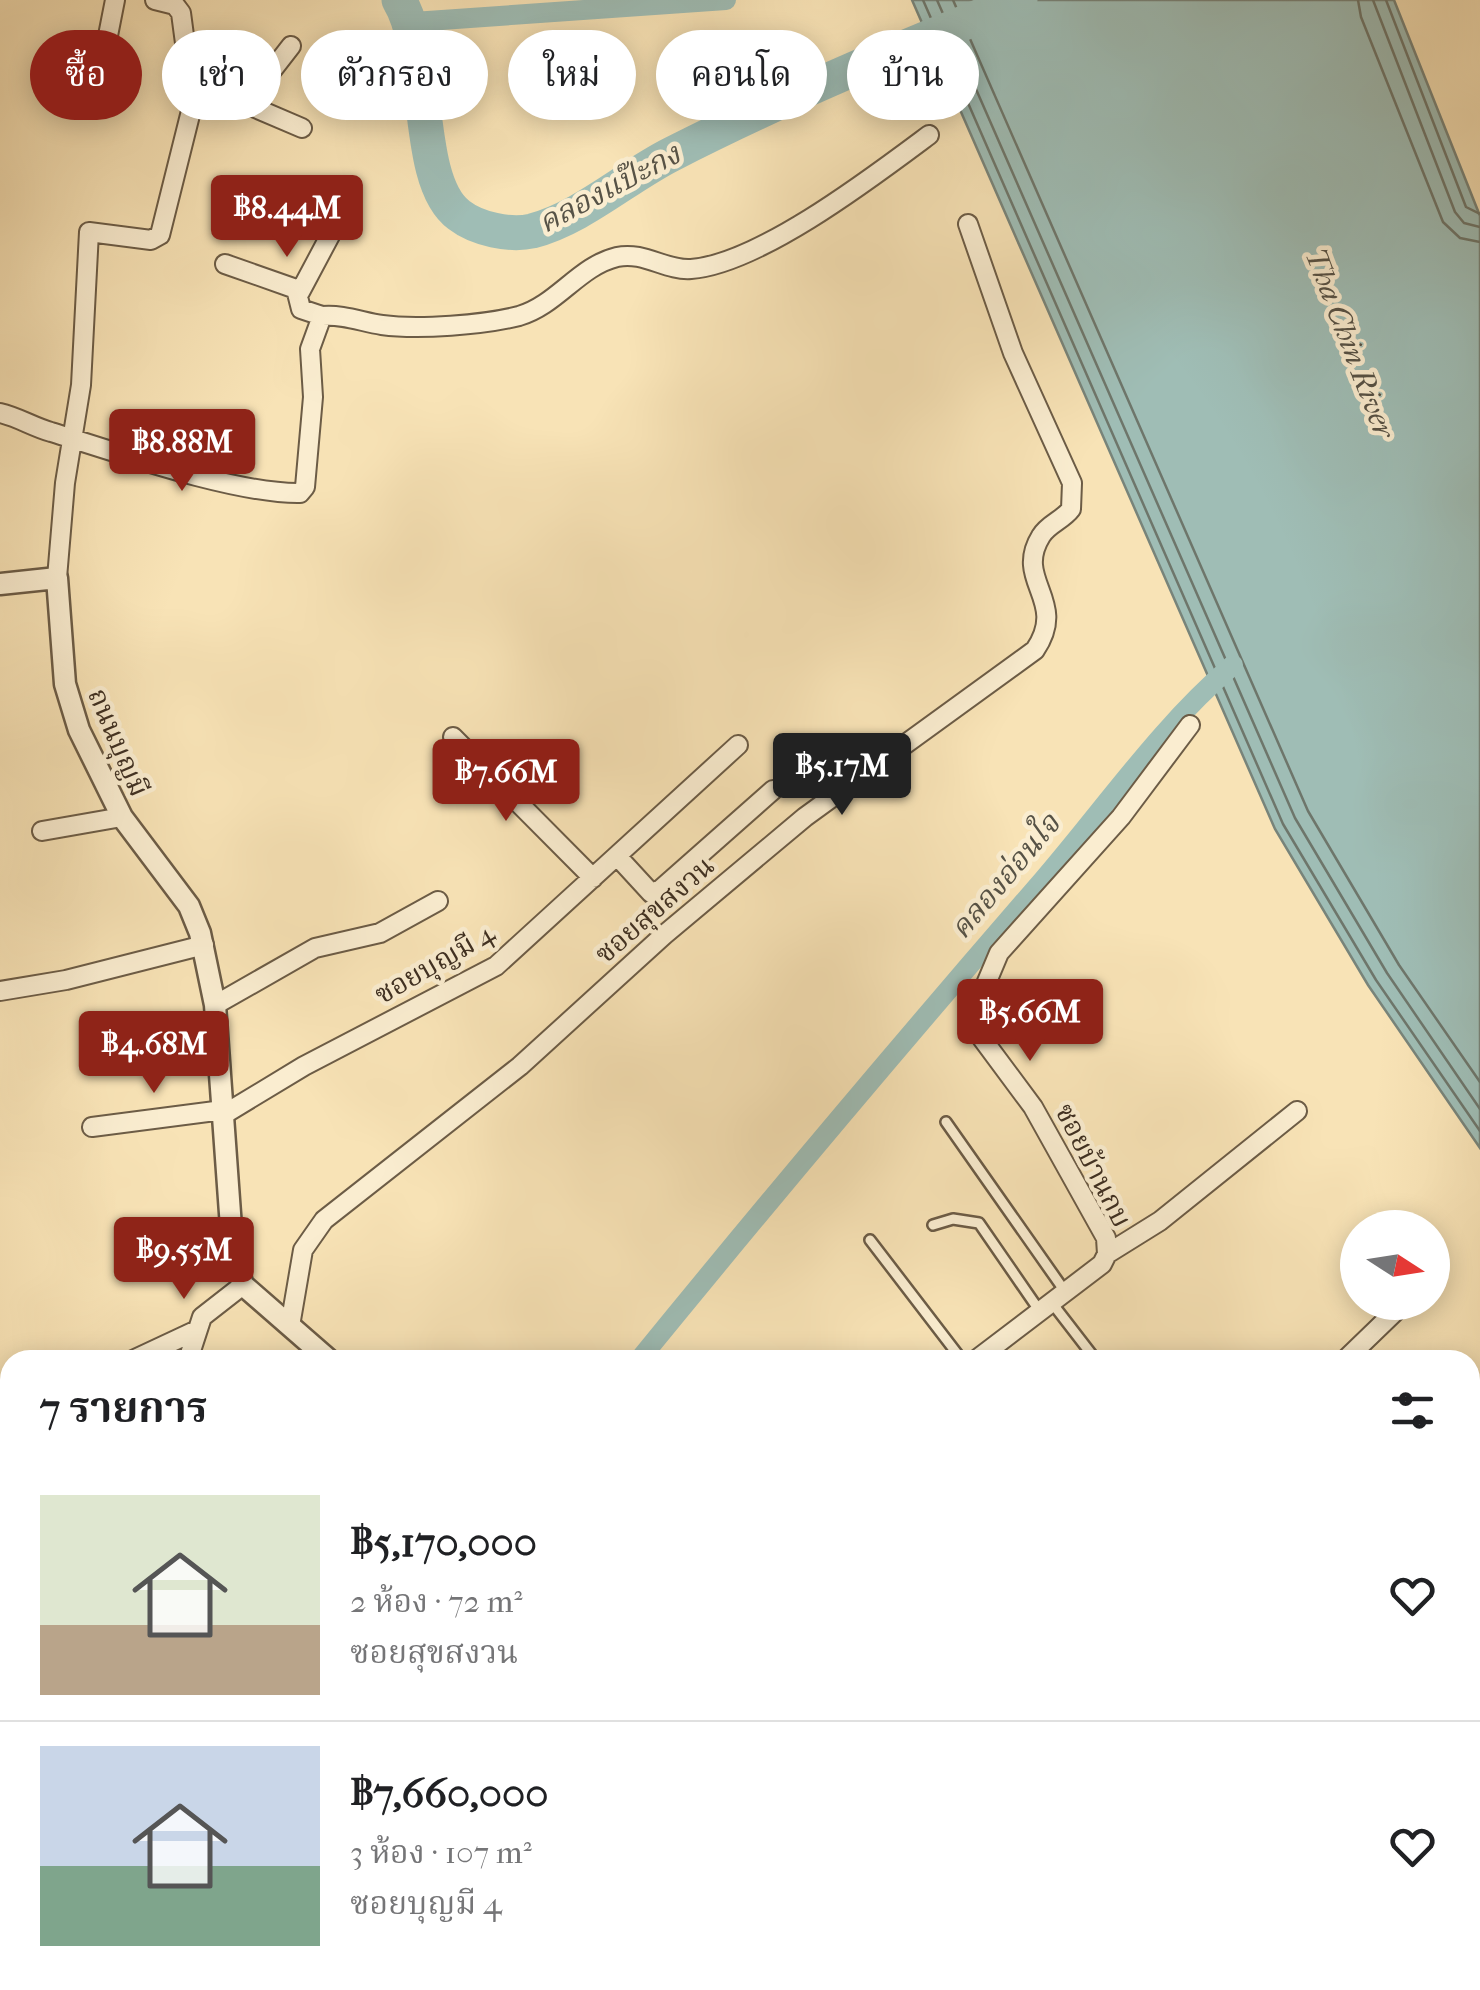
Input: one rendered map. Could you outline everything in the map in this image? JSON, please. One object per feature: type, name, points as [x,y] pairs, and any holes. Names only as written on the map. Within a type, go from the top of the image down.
[{"type":"street","points":[[109,30],[115,0]]},
{"type":"street","name":"ถนนบุญมี","points":[[156,0],[176,5],[183,30]]},
{"type":"street","points":[[281,59],[291,46]]},
{"type":"street","name":"ถนนบุญมี","points":[[188,120],[157,239],[89,232],[81,384],[57,578],[65,684],[79,730],[122,818],[188,906],[204,945],[214,1005],[231,1236],[242,1285]]},
{"type":"street","points":[[276,120],[302,128]]},
{"type":"street","points":[[350,198],[300,292],[301,309],[322,316],[403,326],[519,316],[566,288],[591,267],[618,257],[651,258],[688,270],[726,261],[817,215],[930,135]]},
{"type":"street","name":"ซอยสุขสงวน","points":[[290,1326],[303,1250],[324,1220],[520,1066],[804,817],[1035,650],[1046,634],[1046,606],[1032,560],[1042,532],[1071,509],[1072,482],[1013,354],[968,224]]},
{"type":"street","points":[[226,264],[300,292]]},
{"type":"street","points":[[0,413],[72,438],[275,494],[300,493],[305,488],[313,397],[310,349],[315,326],[322,316]]},
{"type":"street","points":[[0,584],[57,578]]},
{"type":"street","name":"ซอยบ้านกบ","points":[[988,1350],[1102,1264],[1107,1254],[1106,1238],[1033,1107],[978,1033],[975,1010],[1000,953],[1121,817],[1190,725]]},
{"type":"street","points":[[453,737],[593,878]]},
{"type":"street","name":"ซอยบุญมี 4","points":[[223,1113],[496,966],[738,745]]},
{"type":"street","points":[[617,856],[643,888],[652,893],[773,790]]},
{"type":"street","points":[[42,831],[122,818]]},
{"type":"street","points":[[214,1005],[314,948],[380,932],[438,901]]},
{"type":"street","points":[[0,991],[84,976],[204,945]]},
{"type":"street","points":[[1107,1254],[1160,1221],[1297,1111]]},
{"type":"street","points":[[92,1127],[223,1113]]},
{"type":"street","points":[[132,1263],[231,1236]]},
{"type":"street","points":[[190,1350],[195,1331],[216,1304],[242,1285],[318,1350]]},
{"type":"street","points":[[1355,1350],[1386,1320]]},
{"type":"street","points":[[154,1350],[195,1331]]},
{"type":"lane","points":[[946,1122],[1051,1300]]},
{"type":"lane","points":[[932,1225],[954,1219],[980,1223],[1051,1300],[1088,1350]]},
{"type":"lane","points":[[870,1240],[954,1350]]},
{"type":"water","name":"Tha Chin River","points":[[912,0],[1394,0],[1480,216],[1480,1148],[1368,985],[1275,829],[965,120],[979,120],[979,30],[925,30]]},
{"type":"waterway","name":"คลองแป๊ะกง","points":[[399,0],[416,52],[429,146],[445,198],[466,220],[484,228],[514,233],[532,231],[568,217],[655,163],[715,133],[844,73],[1020,0]]},
{"type":"waterway","points":[[413,22],[726,0]]},
{"type":"waterway","name":"คลองอ่อนใจ","points":[[647,1350],[1158,741],[1233,665]]}]
